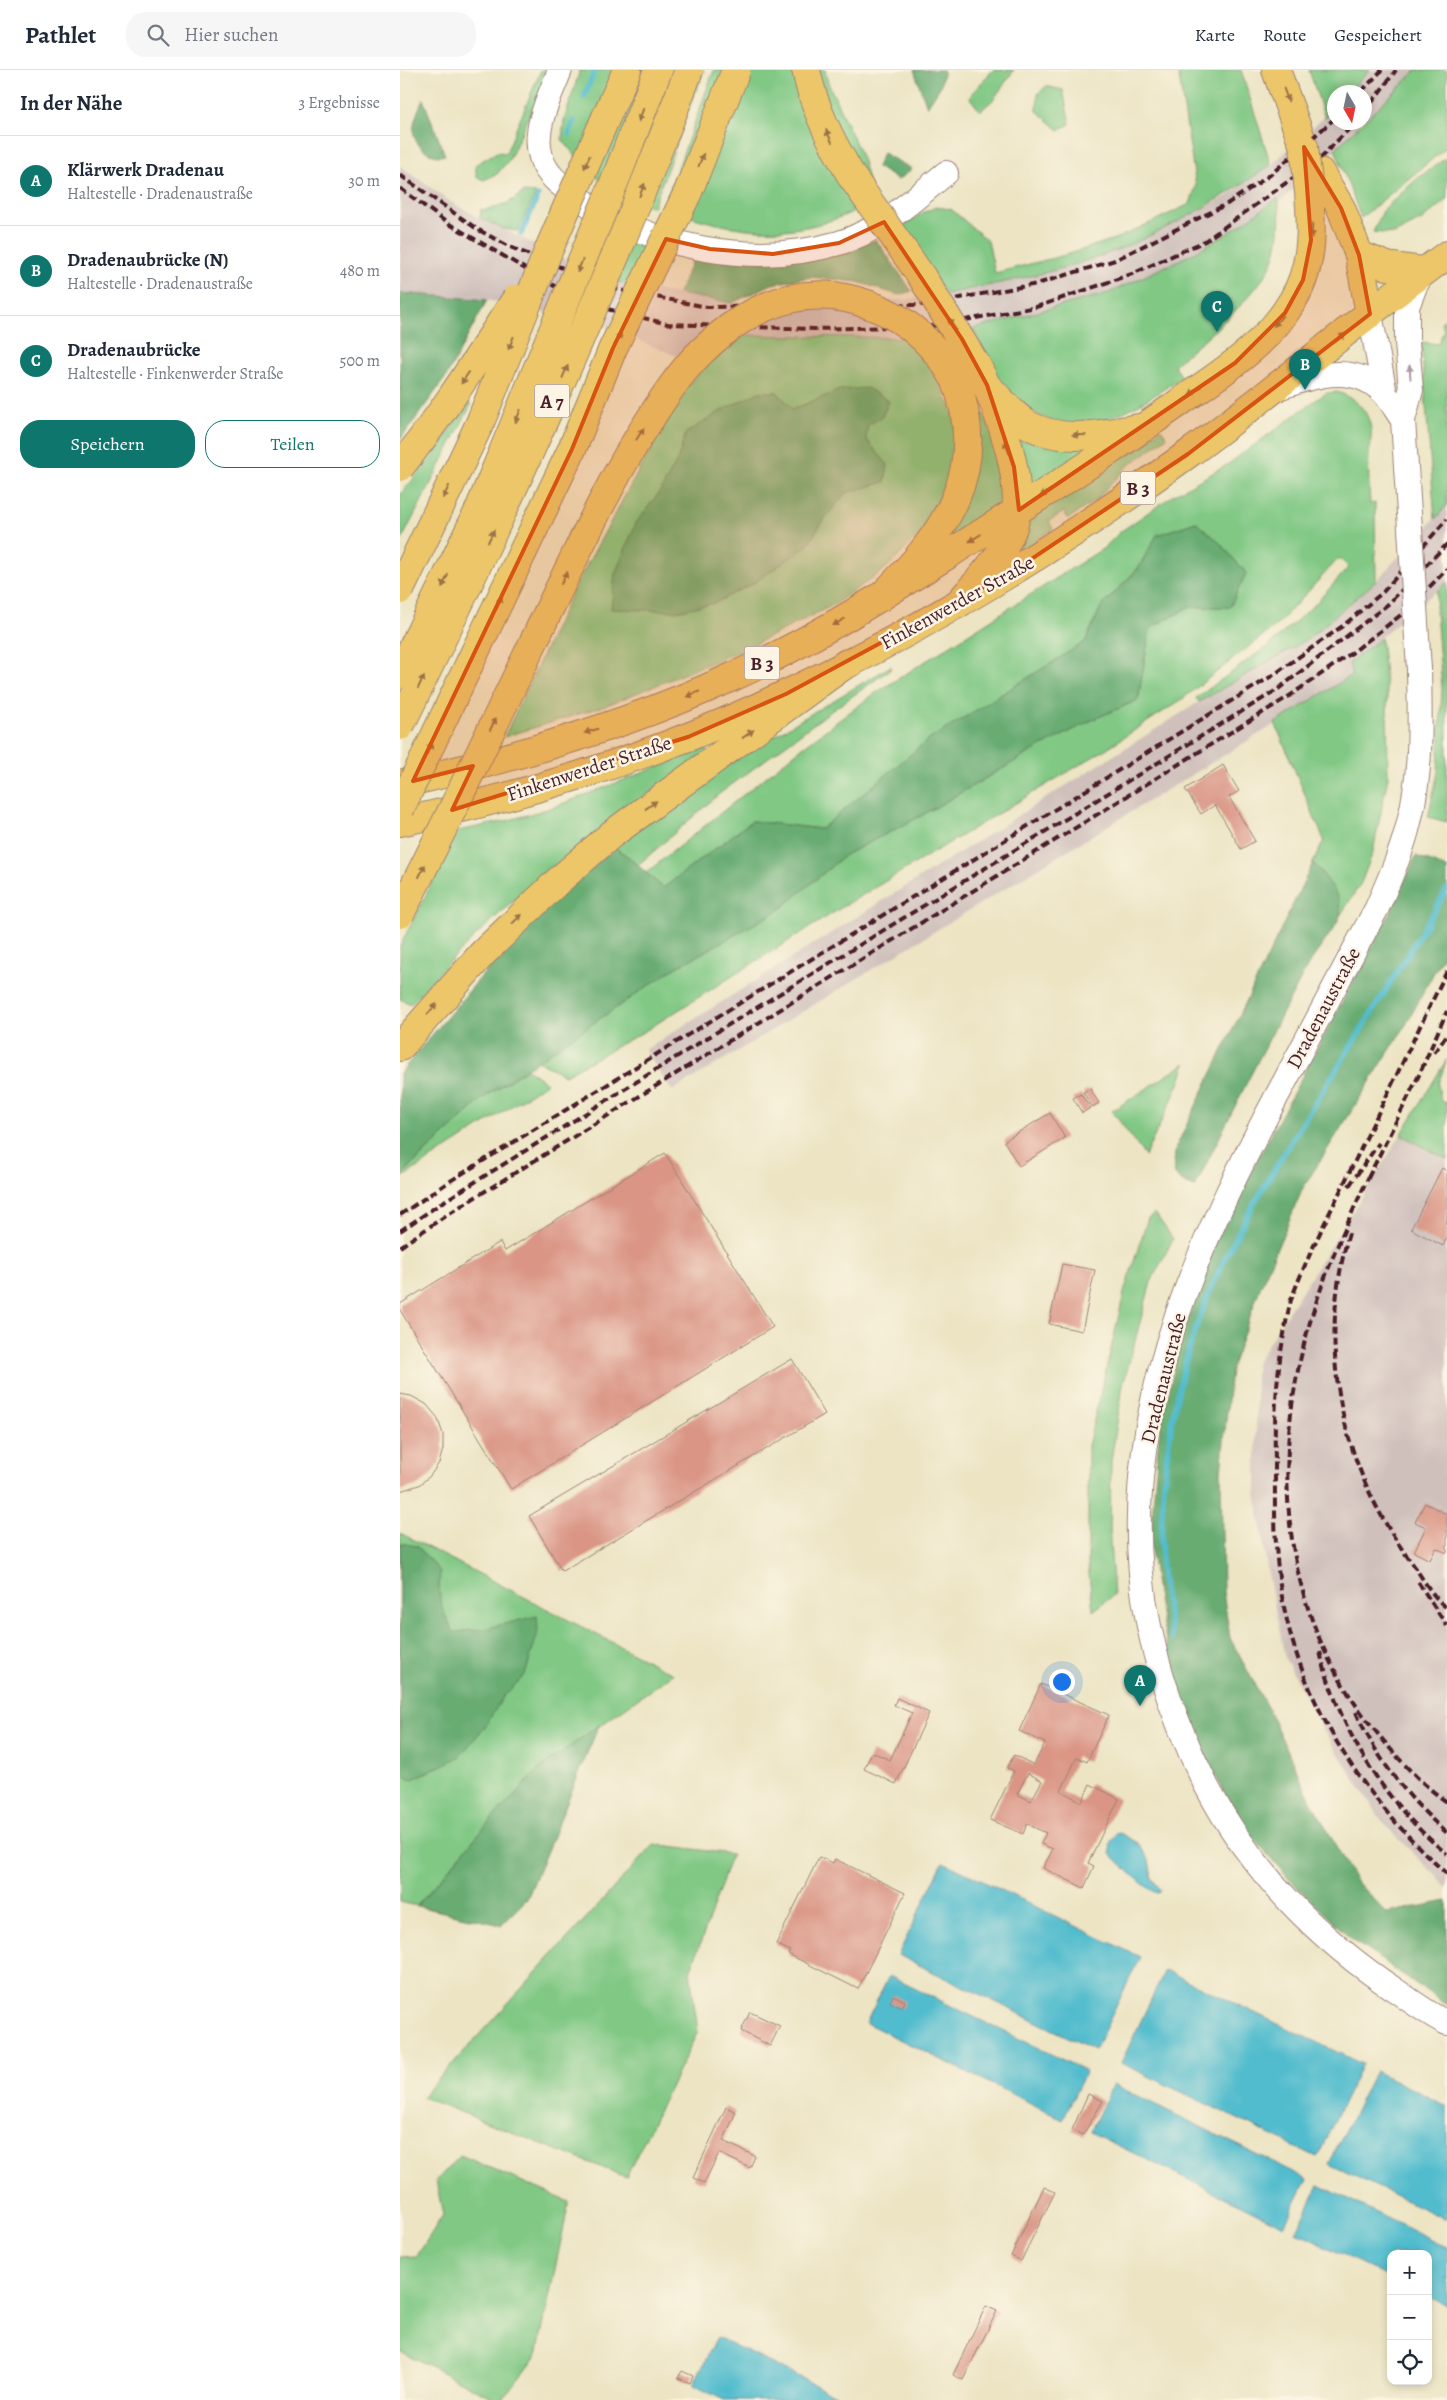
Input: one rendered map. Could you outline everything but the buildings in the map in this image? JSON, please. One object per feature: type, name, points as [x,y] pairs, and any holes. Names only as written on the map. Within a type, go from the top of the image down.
[{"type":"main road","points":[[400,590],[480,423],[549,249],[627,70]]},
{"type":"main road","name":"A 7","points":[[400,674],[479,510],[618,173],[658,70]]},
{"type":"main road","name":"A 7","points":[[400,726],[461,602],[546,416],[592,310],[689,70]]},
{"type":"main road","name":"A 7","points":[[400,809],[572,449],[613,348],[688,192],[736,70]]},
{"type":"main road","points":[[806,70],[811,94],[829,138],[852,177],[922,277],[973,377],[1014,468],[1018,496],[1010,536],[999,554],[958,604]]},
{"type":"main road","points":[[1276,70],[1314,177],[1341,208],[1359,255],[1370,314]]},
{"type":"main road","name":"Finkenwerder Straße","points":[[400,784],[449,773],[560,742],[638,716],[730,678],[790,649],[881,597],[1016,512],[1145,427],[1235,363],[1257,344],[1285,314],[1303,280],[1311,240],[1314,177]]},
{"type":"main road","points":[[400,467],[450,401],[549,249]]},
{"type":"main road","points":[[1359,255],[1386,266],[1424,271]]},
{"type":"main road","name":"Finkenwerder Straße","points":[[400,822],[438,814],[528,789],[638,755],[743,714],[847,663],[958,604],[1049,549],[1188,454],[1274,390],[1424,271],[1447,255]]},
{"type":"main road","points":[[400,914],[615,476],[661,402],[699,354],[724,331],[757,309],[792,297],[822,296],[848,299],[874,306],[907,323],[937,351],[973,377],[1028,424],[1050,433],[1088,436],[1145,427]]},
{"type":"main road","points":[[881,597],[906,573],[935,537],[960,490],[967,446],[966,419],[973,377]]},
{"type":"main road","points":[[400,1047],[483,953],[558,881],[612,834],[847,663]]},
{"type":"street","points":[[560,70],[545,109],[540,134],[540,156],[547,172],[567,190],[604,215],[658,238],[710,249],[745,253],[796,251],[839,243],[874,230],[946,173]]},
{"type":"street","points":[[1403,420],[1411,390],[1407,342],[1407,307],[1415,286],[1424,271]]},
{"type":"street","points":[[1370,314],[1385,394]]},
{"type":"street","points":[[1274,390],[1315,376],[1343,373],[1358,376],[1385,394],[1403,420]]},
{"type":"street","name":"Dradenaustraße","points":[[1403,420],[1419,669],[1419,751],[1417,778],[1409,823],[1377,908],[1236,1172],[1187,1282],[1160,1374],[1146,1442],[1140,1497],[1139,1534],[1141,1573],[1158,1662],[1186,1745],[1221,1814],[1265,1876],[1315,1928],[1373,1976],[1447,2023]]},
{"type":"highlighted area","points":[[1304,147],[1341,208],[1359,255],[1370,314],[1188,454],[1012,572],[786,694],[688,737],[452,810],[473,766],[413,781],[572,449],[613,348],[666,239],[710,249],[773,254],[839,243],[884,222],[962,339],[987,385],[1014,467],[1019,510],[1235,363],[1285,313],[1303,280],[1311,240]]},
{"type":"shaded area","points":[[1370,70],[1417,70],[1372,114],[1372,85],[1356,85]]},
{"type":"shaded area","points":[[1327,114],[1327,130],[1356,130],[1277,205],[1213,250],[1114,297],[989,333],[906,338],[734,335],[715,372],[601,325],[487,300],[400,293],[400,166],[451,202],[480,218],[602,277],[632,286],[732,303],[904,300],[946,294],[1079,263],[1121,248],[1163,229],[1227,196],[1271,165]]},
{"type":"shaded area","points":[[1447,505],[1447,582],[1349,663],[1352,675],[1300,709],[672,1091],[645,1050],[1199,702],[1308,639],[1376,581]]},
{"type":"shaded area","points":[[1401,1135],[1447,1159],[1447,1887],[1384,1824],[1323,1730],[1285,1658],[1267,1568],[1256,1492],[1256,1363]]},
{"type":"green space","points":[[541,70],[550,70],[509,160],[497,174],[484,180],[477,177],[475,165],[497,152],[506,153]]},
{"type":"green space","points":[[580,70],[704,70],[653,207],[612,188],[602,181],[583,164],[562,139],[564,120]]},
{"type":"green space","points":[[714,70],[825,70],[826,77],[865,167],[869,194],[865,202],[852,212],[824,223],[778,230],[755,230],[733,227],[663,208]]},
{"type":"green space","points":[[914,70],[944,70],[940,87],[927,107]]},
{"type":"green space","points":[[993,70],[1014,70],[993,100],[980,111],[970,98],[972,93]]},
{"type":"green space","points":[[1178,70],[1241,70],[1271,165],[1199,210],[1122,248],[1057,269],[946,294],[899,228],[922,213],[936,207],[951,209],[988,241],[995,273],[1069,254],[1120,237],[1190,204],[1196,186]]},
{"type":"green space","points":[[1309,70],[1370,70],[1356,85],[1327,85],[1327,116],[1325,118]]},
{"type":"green space","points":[[1417,70],[1446,70],[1447,147],[1361,218],[1335,149],[1355,130],[1372,130],[1372,113]]},
{"type":"green space","points":[[1046,86],[1063,90],[1070,124],[1059,130],[1037,111],[1038,94]]},
{"type":"green space","points":[[423,99],[445,155],[437,156],[431,154],[420,146],[416,140],[414,133],[415,120]]},
{"type":"green space","points":[[883,153],[912,169],[898,180],[877,167]]},
{"type":"green space","points":[[1447,157],[1447,199],[1422,220],[1394,234],[1373,232],[1384,209],[1418,178]]},
{"type":"green space","points":[[524,192],[536,193],[518,231],[504,229],[480,218],[481,209],[485,210],[508,203]]},
{"type":"green space","points":[[1278,198],[1279,233],[1275,255],[1269,269],[1246,299],[1216,329],[1174,365],[1182,377],[1164,389],[1125,411],[1104,419],[1084,424],[1063,423],[1043,417],[1023,404],[1007,391],[998,379],[973,329],[1109,293],[1194,253],[1236,228]]},
{"type":"green space","points":[[623,230],[651,238],[632,286],[602,277]]},
{"type":"green space","points":[[876,240],[912,291],[898,295],[858,282],[811,277],[772,284],[732,303],[678,294],[696,252],[845,250]]},
{"type":"green space","points":[[400,293],[487,300],[446,377],[400,440]]},
{"type":"green space","points":[[1447,318],[1447,505],[1435,519],[1421,342],[1438,344],[1444,330],[1441,322]]},
{"type":"green space","points":[[734,335],[906,338],[932,369],[955,416],[956,452],[941,501],[917,538],[884,570],[835,604],[745,649],[605,706],[504,737],[574,588],[684,389]]},
{"type":"green space","points":[[867,388],[889,401],[882,417],[868,425],[866,439],[888,465],[885,482],[846,493],[824,519],[807,546],[754,583],[715,603],[677,611],[611,609],[615,574],[636,523],[661,490],[677,461],[686,433],[724,409],[759,392],[777,392],[793,409],[840,390]]},
{"type":"green space","points":[[973,391],[1002,456],[1005,506],[939,547]]},
{"type":"green space","points":[[1337,392],[1358,403],[1367,415],[1371,430],[1369,485],[1370,504],[1375,503],[1376,581],[1308,639],[1199,702],[1196,698],[1273,642],[1318,601],[1349,567],[1339,558],[1279,623],[1181,700],[1101,752],[844,906],[645,1031],[565,1075],[537,1061],[670,971],[779,910],[845,855],[919,817],[1036,749],[1094,719],[1138,700],[1150,628],[1189,607],[1230,607],[1246,573],[1218,541],[1196,522],[1157,535],[1138,568],[1101,607],[1085,642],[927,741],[821,829],[752,821],[663,888],[646,873],[803,747],[874,694],[1104,548],[1120,532],[1175,494],[1227,465],[1317,399],[1327,393]]},
{"type":"green space","points":[[467,402],[471,405],[400,543],[400,495],[432,457]]},
{"type":"green space","points":[[1014,428],[1094,447],[1032,487]]},
{"type":"green space","points":[[1161,429],[1167,437],[1128,466],[1097,499],[1068,519],[1064,512],[1049,521],[1053,529],[1019,552],[1019,545],[1029,516]]},
{"type":"green space","points":[[1196,522],[1218,541],[1246,573],[1230,607],[1189,607],[1150,628],[1138,700],[1094,719],[1036,749],[919,817],[845,855],[779,910],[670,971],[482,1099],[400,1176],[400,1073],[508,945],[614,847],[629,857],[663,888],[752,821],[821,829],[927,741],[1085,642],[1101,607],[1138,569],[1157,535]]},
{"type":"green space","points":[[1447,582],[1447,822],[1428,817],[1438,772],[1442,688],[1436,611],[1437,591]]},
{"type":"green space","points":[[1381,638],[1387,694],[1388,777],[1373,852],[1361,883],[1340,916],[1337,900],[1331,887],[1313,863],[1324,840],[1275,723],[1352,675],[1349,663]]},
{"type":"green space","points":[[891,666],[891,669],[719,794],[638,865],[614,847],[717,770]]},
{"type":"green space","points":[[706,748],[707,752],[589,838],[514,901],[444,968],[411,1004],[400,999],[400,946],[458,831],[506,821],[554,807]]},
{"type":"green space","points":[[1416,856],[1447,868],[1447,948],[1407,1023],[1303,1188],[1260,1288],[1231,1369],[1221,1472],[1223,1592],[1230,1638],[1268,1709],[1310,1799],[1355,1880],[1386,1913],[1447,1901],[1447,2005],[1351,1939],[1290,1880],[1242,1825],[1200,1747],[1172,1670],[1157,1594],[1150,1542],[1159,1436],[1180,1343],[1218,1233],[1391,911]]},
{"type":"green space","points":[[1313,863],[1328,880],[1336,894],[1339,901],[1340,915],[1331,933],[1307,967],[1195,1187],[1187,1184],[1181,1181],[1175,1173],[1176,1147]]},
{"type":"green space","points":[[1447,1059],[1438,1084],[1441,1101],[1447,1103],[1447,1159],[1401,1135]]},
{"type":"green space","points":[[1186,1063],[1180,1082],[1145,1156],[1112,1111]]},
{"type":"green space","points":[[527,1069],[547,1083],[400,1179],[410,1167],[482,1099]]},
{"type":"green space","points":[[1155,1213],[1173,1239],[1151,1282],[1123,1385],[1111,1461],[1110,1543],[1114,1595],[1093,1611],[1088,1565],[1088,1446],[1125,1289],[1148,1218]]},
{"type":"green space","points":[[400,1533],[673,1674],[539,1769],[488,1823],[417,1906],[400,1902]]},
{"type":"green space","points":[[400,1543],[417,1546],[440,1571],[439,1589],[441,1603],[454,1632],[483,1629],[537,1616],[538,1632],[525,1675],[503,1697],[484,1728],[459,1757],[411,1780],[400,1772]]},
{"type":"green space","points":[[599,1725],[527,1899],[501,1925],[417,1906],[488,1823],[539,1769]]},
{"type":"green space","points":[[654,1844],[732,1854],[690,1972],[698,2031],[626,2177],[422,2097]]},
{"type":"green space","points":[[460,2155],[569,2202],[537,2355],[502,2400],[498,2400],[400,2351],[400,2257],[417,2256],[443,2215],[436,2181]]},
{"type":"water","points":[[1120,1833],[1138,1843],[1149,1860],[1152,1878],[1160,1890],[1159,1893],[1142,1883],[1111,1854],[1110,1843],[1116,1834]]},
{"type":"water","points":[[943,1862],[1140,1957],[1095,2050],[898,1955]]},
{"type":"water","points":[[1165,1970],[1362,2064],[1317,2157],[1121,2063]]},
{"type":"water","points":[[889,1976],[1086,2071],[1063,2119],[866,2023]]},
{"type":"water","points":[[1375,2071],[1447,2106],[1447,2220],[1329,2164]]},
{"type":"water","points":[[1113,2084],[1307,2179],[1284,2226],[1090,2132]]},
{"type":"water","points":[[1319,2185],[1447,2247],[1447,2306],[1432,2298],[1432,2250],[1387,2250],[1387,2276],[1296,2232]]},
{"type":"water","points":[[717,2337],[846,2400],[724,2400],[693,2385]]},
{"type":"waterway","points":[[584,97],[595,70]]},
{"type":"waterway","points":[[569,134],[574,121]]},
{"type":"waterway","points":[[521,234],[538,196]]},
{"type":"waterway","points":[[1172,1638],[1162,1573],[1162,1506],[1165,1472],[1183,1370],[1204,1306],[1225,1258],[1263,1188],[1447,889]]},
{"type":"railway","points":[[1368,85],[1382,70]]},
{"type":"railway","points":[[1372,102],[1396,70]]},
{"type":"railway","points":[[400,175],[477,229],[510,247],[615,289],[707,307],[921,305],[1037,284],[1115,260],[1227,204],[1270,175],[1327,125]]},
{"type":"railway","points":[[400,188],[446,222],[556,287],[607,309],[668,324],[814,329],[933,326],[1036,307],[1132,274],[1205,241],[1318,160],[1348,130]]},
{"type":"railway","points":[[400,1215],[447,1183],[1272,676],[1344,625],[1383,592],[1447,519]]},
{"type":"railway","points":[[400,1231],[446,1200],[707,1038],[1277,690],[1387,605],[1447,544]]},
{"type":"railway","points":[[400,1247],[448,1214],[1288,697],[1353,652],[1406,611],[1447,569]]},
{"type":"railway","points":[[1447,971],[1319,1236],[1291,1300],[1279,1366],[1275,1414],[1277,1563],[1287,1620],[1299,1662],[1316,1702],[1336,1740],[1360,1777],[1415,1844],[1447,1874]]},
{"type":"railway","points":[[1368,1178],[1420,1073],[1447,1011]]},
{"type":"railway","points":[[1434,1053],[1447,1035]]},
{"type":"railway","points":[[1349,1186],[1379,1143]]},
{"type":"railway","points":[[1370,1174],[1328,1270],[1316,1303],[1301,1357],[1291,1411],[1287,1467],[1290,1521],[1299,1575],[1315,1627],[1338,1677],[1370,1724],[1397,1756],[1416,1776],[1447,1802]]},
{"type":"railway","points":[[1349,1233],[1339,1277],[1335,1320],[1335,1363],[1341,1406],[1352,1447],[1367,1487],[1387,1526],[1432,1593],[1447,1608]]},
{"type":"railway","points":[[1418,1582],[1447,1626]]},
{"type":"railway","points":[[1320,1652],[1328,1681],[1339,1709],[1367,1763],[1404,1812],[1447,1854]]},
{"type":"railway","points":[[1356,1712],[1373,1746],[1395,1777],[1420,1807],[1447,1833]]},
{"type":"place","name":"Dradenaubrücke","points":[[1217,332]]},
{"type":"place","name":"Dradenaubrücke (N)","points":[[1305,390]]},
{"type":"place","name":"Klärwerk Dradenau","points":[[1140,1706]]}]
